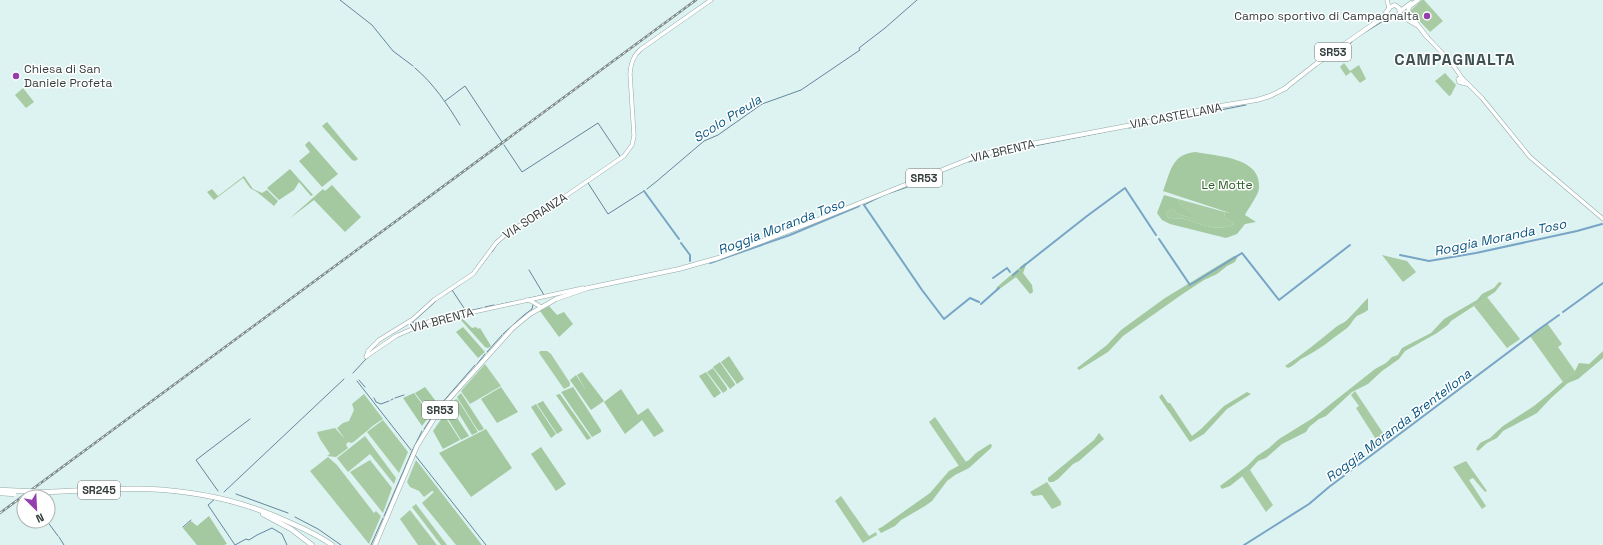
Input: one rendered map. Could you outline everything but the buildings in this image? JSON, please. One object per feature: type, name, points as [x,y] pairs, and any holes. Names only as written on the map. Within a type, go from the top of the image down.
[{"type":"highway","name":"SR245","points":[[0,490],[16,491]]},
{"type":"highway","name":"SR245","points":[[56,493],[153,491],[197,493],[268,513],[333,545]]},
{"type":"highway","name":"SR245","points":[[0,493],[16,493]]},
{"type":"highway","name":"SR245","points":[[226,501],[275,520],[295,532],[312,545]]},
{"type":"main road","name":"VIA SORANZA","points":[[366,357],[368,351],[379,340],[411,321],[434,300],[473,274],[496,243],[506,234],[622,158],[629,149],[633,140],[634,126],[631,66],[634,56],[641,49],[711,0]]},
{"type":"main road","points":[[1388,0],[1396,6],[1403,17]]},
{"type":"main road","points":[[1388,0],[1388,10],[1391,17],[1403,17],[1413,23],[1454,66],[1461,80],[1470,85],[1530,157],[1603,219]]},
{"type":"main road","points":[[1388,10],[1396,6],[1415,1]]},
{"type":"main road","points":[[1397,16],[1415,1]]},
{"type":"main road","points":[[1415,1],[1409,7],[1408,12],[1410,17],[1427,37]]},
{"type":"main road","name":"SR53","points":[[1380,20],[1388,10]]},
{"type":"main road","name":"SR53","points":[[1380,20],[1391,17]]},
{"type":"main road","name":"VIA CASTELLANA","points":[[1237,104],[1257,103],[1272,98],[1316,64],[1380,20]]},
{"type":"main road","name":"VIA CASTELLANA","points":[[1115,128],[1237,104],[1270,96],[1286,88]]},
{"type":"main road","points":[[1257,103],[1270,96]]},
{"type":"main road","name":"VIA BRENTA","points":[[664,271],[679,269],[739,250],[810,224],[977,156],[1115,128]]},
{"type":"main road","name":"VIA BRENTA","points":[[366,357],[389,339],[420,325],[438,319],[526,300],[535,300],[664,271],[698,263],[739,250]]},
{"type":"main road","name":"SR53","points":[[374,545],[409,462],[434,418],[513,328],[541,307],[564,295],[588,288]]},
{"type":"main road","points":[[535,300],[539,302],[541,307]]},
{"type":"main road","points":[[530,314],[535,307],[535,300]]},
{"type":"green space","name":"Campo sportivo di Campagnalta","points":[[1422,0],[1424,0],[1443,21],[1430,32],[1410,11]]},
{"type":"green space","points":[[1344,63],[1350,71],[1359,65],[1366,79],[1360,83],[1351,72],[1346,76],[1340,67]]},
{"type":"green space","points":[[1445,73],[1456,85],[1449,96],[1435,81]]},
{"type":"green space","points":[[23,88],[34,102],[26,108],[15,95]]},
{"type":"green space","points":[[327,122],[358,159],[355,161],[352,160],[322,126]]},
{"type":"green space","points":[[309,141],[338,174],[322,187],[299,161],[310,152],[305,145]]},
{"type":"green space","name":"Le Motte","points":[[1195,152],[1236,160],[1246,164],[1253,170],[1258,178],[1259,191],[1245,215],[1256,222],[1245,224],[1237,234],[1226,238],[1170,224],[1162,220],[1157,213],[1164,195],[1178,199],[1182,208],[1193,216],[1188,217],[1176,213],[1173,207],[1170,207],[1170,210],[1166,213],[1169,219],[1184,219],[1202,225],[1222,228],[1234,224],[1224,217],[1225,212],[1230,213],[1163,191],[1170,171],[1176,160],[1187,154]]},
{"type":"green space","points":[[290,169],[313,195],[311,196],[299,182],[294,190],[279,200],[267,188]]},
{"type":"green space","points":[[244,176],[253,189],[262,193],[267,190],[278,201],[274,206],[250,188],[243,178],[214,200],[207,192],[212,189],[218,196]]},
{"type":"green space","points":[[332,185],[361,217],[345,232],[314,200],[289,219],[323,189],[325,191]]},
{"type":"green space","name":"Le Motte","points":[[1178,199],[1225,212],[1224,217],[1234,224],[1222,228],[1202,225],[1184,219],[1169,219],[1166,213],[1170,210],[1170,207],[1173,206],[1176,213],[1188,217],[1187,212],[1183,210]]},
{"type":"green space","points":[[1382,255],[1407,261],[1416,272],[1403,282]]},
{"type":"green space","points":[[1234,256],[1238,256],[1235,262],[1184,293],[1123,336],[1108,352],[1079,370],[1077,368],[1107,345],[1121,330],[1165,298]]},
{"type":"green space","points":[[1025,263],[1026,265],[1023,273],[1032,285],[1033,292],[1030,294],[1016,277],[990,296],[995,292],[997,287]]},
{"type":"green space","points":[[1499,282],[1502,283],[1495,292],[1451,321],[1437,333],[1405,351],[1399,359],[1382,371],[1368,384],[1352,392],[1326,416],[1319,419],[1309,427],[1306,432],[1282,444],[1266,458],[1258,461],[1250,470],[1230,486],[1222,489],[1220,486],[1279,439],[1313,418],[1375,369],[1386,363],[1392,357],[1398,355],[1402,348],[1431,333],[1444,319],[1477,300],[1482,294],[1494,288]]},
{"type":"green space","points":[[1487,297],[1520,339],[1507,348],[1474,306]]},
{"type":"green space","points":[[1368,298],[1368,310],[1357,316],[1347,328],[1319,349],[1292,366],[1288,368],[1285,366],[1346,321]]},
{"type":"green space","points":[[549,306],[557,315],[564,312],[573,324],[559,337],[540,311]]},
{"type":"green space","points":[[462,318],[472,328],[480,328],[491,346],[488,348],[485,347],[460,319]]},
{"type":"green space","points":[[1547,323],[1562,344],[1558,347],[1575,371],[1563,382],[1530,336]]},
{"type":"green space","points":[[463,327],[485,352],[478,358],[456,332]]},
{"type":"green space","points":[[540,351],[547,351],[551,354],[570,383],[570,386],[564,389],[539,353]]},
{"type":"green space","points":[[1603,351],[1603,358],[1578,379],[1568,383],[1537,413],[1503,431],[1497,438],[1487,443],[1478,451],[1476,449],[1480,443],[1490,438],[1503,426],[1534,406],[1550,393],[1575,371],[1579,363],[1589,364]]},
{"type":"green space","points":[[729,356],[744,379],[737,384],[721,362]]},
{"type":"green space","points":[[720,362],[735,384],[730,389],[713,367]]},
{"type":"green space","points":[[485,364],[501,386],[470,404],[461,391]]},
{"type":"green space","points":[[713,368],[727,388],[727,390],[723,393],[707,372]]},
{"type":"green space","points":[[582,372],[604,401],[591,410],[570,380],[576,375],[586,390],[577,375]]},
{"type":"green space","points":[[706,372],[721,393],[714,398],[699,376]]},
{"type":"green space","points":[[425,387],[438,404],[431,414],[415,393]]},
{"type":"green space","points":[[501,387],[518,412],[497,423],[481,399]]},
{"type":"green space","points":[[573,387],[601,430],[601,432],[592,437],[561,392]]},
{"type":"green space","points":[[621,389],[638,415],[648,408],[664,431],[654,437],[642,420],[625,434],[604,402]]},
{"type":"green space","points":[[1355,391],[1387,439],[1379,444],[1356,408],[1359,406],[1351,395]]},
{"type":"green space","points":[[1247,392],[1251,394],[1227,409],[1204,434],[1190,442],[1159,397],[1162,394],[1168,403],[1170,403],[1192,436],[1224,406]]},
{"type":"green space","points":[[414,393],[430,415],[422,426],[403,398]]},
{"type":"green space","points":[[461,393],[484,429],[479,431],[477,429],[457,397]]},
{"type":"green space","points":[[364,394],[383,419],[352,443],[348,442],[346,445],[348,448],[336,457],[327,456],[330,454],[317,432],[335,428],[345,439],[337,428],[343,423],[349,421],[354,410],[352,404]]},
{"type":"green space","points":[[560,394],[591,438],[587,440],[556,395]]},
{"type":"green space","points":[[456,399],[478,432],[472,435],[453,404]]},
{"type":"green space","points":[[543,401],[563,430],[557,434],[537,404]]},
{"type":"green space","points":[[536,404],[556,434],[551,438],[531,407]]},
{"type":"green space","points":[[450,407],[469,436],[461,440],[445,414]]},
{"type":"green space","points":[[444,415],[460,440],[443,449],[433,431]]},
{"type":"green space","points":[[935,417],[966,462],[959,466],[929,422]]},
{"type":"green space","points":[[383,420],[408,452],[399,473],[367,432]]},
{"type":"green space","points":[[486,429],[512,468],[471,497],[439,453]]},
{"type":"green space","points":[[1099,433],[1104,439],[1079,461],[1073,464],[1058,479],[1053,482],[1049,482],[1048,478],[1094,440]]},
{"type":"green space","points":[[365,436],[396,478],[394,484],[370,454],[348,472],[337,458]]},
{"type":"green space","points":[[990,444],[992,445],[991,448],[969,468],[947,481],[932,501],[901,520],[895,526],[881,533],[878,529],[930,493],[949,471],[969,460],[976,453]]},
{"type":"green space","points":[[541,447],[566,484],[556,491],[531,454]]},
{"type":"green space","points":[[328,457],[337,465],[374,513],[376,511],[381,516],[369,544],[310,471]]},
{"type":"green space","points":[[370,460],[392,488],[383,513],[350,472]]},
{"type":"green space","points":[[416,460],[482,545],[456,545],[422,503],[434,492],[432,491],[424,497],[419,491],[410,487],[407,482]]},
{"type":"green space","points":[[1466,461],[1487,491],[1485,492],[1473,478],[1469,480],[1486,506],[1482,509],[1453,467]]},
{"type":"green space","points":[[1250,470],[1273,505],[1266,512],[1242,476]]},
{"type":"green space","points":[[1047,482],[1061,502],[1061,505],[1052,509],[1042,495],[1033,496],[1030,492]]},
{"type":"green space","points":[[841,496],[869,536],[876,532],[877,535],[863,543],[835,501]]},
{"type":"green space","points":[[416,504],[447,545],[441,545],[412,507]]},
{"type":"green space","points":[[410,510],[437,545],[418,545],[400,519]]},
{"type":"green space","points":[[209,516],[227,544],[197,545],[183,528],[191,521],[197,526]]},
{"type":"waterway","points":[[340,0],[372,25],[393,51],[413,66]]},
{"type":"waterway","name":"Scolo Preula","points":[[647,189],[704,141],[718,135],[762,104],[801,90],[860,50],[859,48],[917,0]]},
{"type":"waterway","points":[[1359,36],[1385,20]]},
{"type":"waterway","points":[[1340,51],[1352,42]]},
{"type":"waterway","points":[[415,68],[434,88],[460,125]]},
{"type":"waterway","points":[[445,101],[465,86],[502,142]]},
{"type":"waterway","points":[[1129,128],[1246,105]]},
{"type":"waterway","points":[[504,145],[522,172],[598,123],[620,156]]},
{"type":"waterway","points":[[1004,152],[1114,130]]},
{"type":"waterway","points":[[969,162],[985,156]]},
{"type":"waterway","points":[[890,193],[925,181]]},
{"type":"waterway","points":[[588,183],[608,214],[644,191]]},
{"type":"waterway","name":"Roggia Moranda Toso","points":[[1021,268],[1125,188],[1156,235]]},
{"type":"waterway","name":"Roggia Moranda Toso","points":[[644,191],[679,239]]},
{"type":"waterway","points":[[864,205],[882,196]]},
{"type":"waterway","name":"Roggia Moranda Toso","points":[[864,205],[922,290],[944,319],[970,298],[979,302]]},
{"type":"waterway","name":"Roggia Moranda Toso","points":[[710,263],[790,235],[859,206]]},
{"type":"waterway","name":"Roggia Moranda Toso","points":[[1400,255],[1429,261],[1476,253],[1577,231],[1602,224]]},
{"type":"waterway","name":"Roggia Moranda Toso","points":[[1159,239],[1190,285],[1242,253],[1279,300],[1350,245]]},
{"type":"waterway","points":[[492,252],[498,243]]},
{"type":"waterway","name":"Roggia Moranda Toso","points":[[681,243],[690,255],[690,261]]},
{"type":"waterway","points":[[476,272],[487,258]]},
{"type":"waterway","name":"Roggia Moranda Toso","points":[[993,278],[1007,268],[1010,272]]},
{"type":"waterway","points":[[526,299],[544,295],[529,270]]},
{"type":"waterway","name":"Roggia Moranda Toso","points":[[1013,275],[1018,271]]},
{"type":"waterway","name":"Roggia Moranda Brentellona","points":[[1563,312],[1603,283]]},
{"type":"waterway","name":"Roggia Moranda Brentellona","points":[[446,294],[461,284]]},
{"type":"waterway","name":"Roggia Moranda Toso","points":[[981,304],[999,288]]},
{"type":"waterway","points":[[452,290],[466,311]]},
{"type":"waterway","name":"Roggia Moranda Brentellona","points":[[403,327],[414,321],[436,301]]},
{"type":"waterway","points":[[498,305],[511,302]]},
{"type":"waterway","points":[[485,307],[494,305]]},
{"type":"waterway","points":[[503,334],[532,309],[533,305]]},
{"type":"waterway","points":[[435,318],[482,308]]},
{"type":"waterway","name":"Roggia Moranda Brentellona","points":[[1244,545],[1309,504],[1329,487],[1559,315]]},
{"type":"waterway","points":[[413,322],[420,323],[432,319]]},
{"type":"waterway","points":[[487,352],[502,335]]},
{"type":"waterway","points":[[477,364],[485,354]]},
{"type":"waterway","name":"Roggia Moranda Brentellona","points":[[353,373],[366,359]]},
{"type":"waterway","points":[[441,404],[475,365]]},
{"type":"waterway","name":"Roggia Moranda Brentellona","points":[[224,492],[344,379]]},
{"type":"waterway","points":[[359,380],[365,387]]},
{"type":"waterway","points":[[357,381],[411,450]]},
{"type":"waterway","points":[[395,398],[404,395]]},
{"type":"waterway","points":[[374,398],[376,402],[381,404],[389,401]]},
{"type":"waterway","points":[[424,429],[440,405]]},
{"type":"waterway","points":[[218,491],[196,460],[250,419]]},
{"type":"waterway","points":[[384,516],[422,431]]},
{"type":"waterway","points":[[415,455],[486,545]]},
{"type":"waterway","points":[[236,494],[288,513]]},
{"type":"waterway","points":[[215,499],[208,505],[235,545],[246,539],[249,540],[272,528],[282,534],[287,545]]},
{"type":"waterway","points":[[295,517],[318,529],[341,545]]},
{"type":"waterway","points":[[371,545],[383,518]]},
{"type":"waterway","points":[[183,527],[191,520]]},
{"type":"waterway","points":[[53,529],[58,536]]},
{"type":"waterway","points":[[59,537],[64,545]]},
{"type":"railway","points":[[0,513],[696,0]]},
{"type":"place","name":"Campo sportivo di Campagnalta","points":[[1427,16]]},
{"type":"place","name":"Chiesa di San Daniele Profeta","points":[[16,76]]},
{"type":"district","name":"CAMPAGNALTA","points":[[1455,59]]}]
